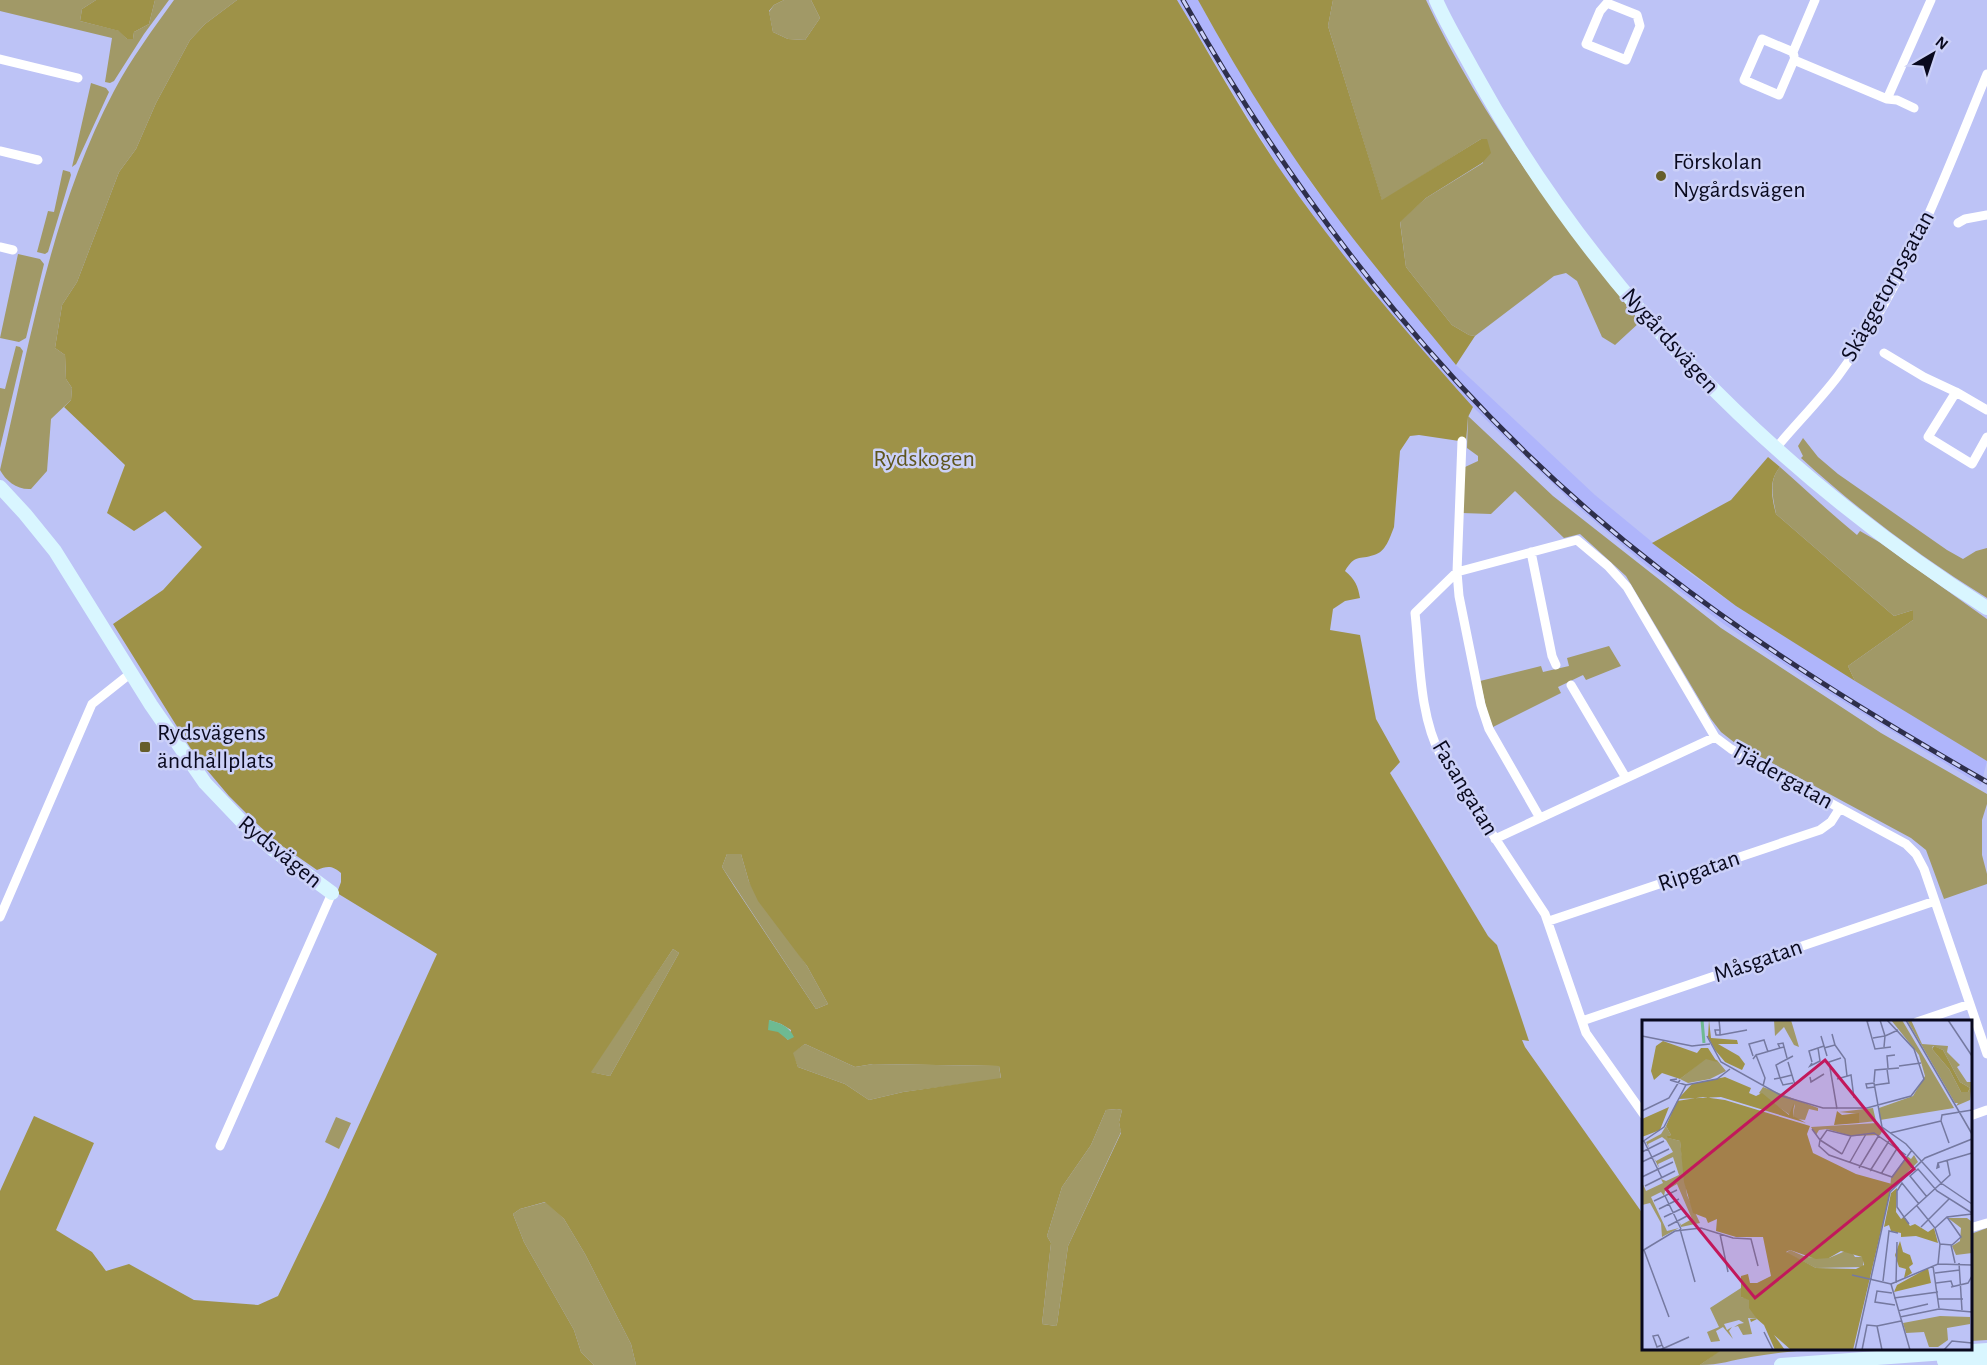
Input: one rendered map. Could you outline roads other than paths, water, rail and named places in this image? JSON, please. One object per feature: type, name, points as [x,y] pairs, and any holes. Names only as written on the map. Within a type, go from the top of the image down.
[{"type":"street","name":"Nygårdsvägen","points":[[1436,0],[1484,90],[1524,157],[1571,224],[1676,352],[1723,400],[1776,448],[1863,521],[1943,580],[1987,608]]},
{"type":"street","points":[[1815,0],[1794,56],[1779,95],[1744,80],[1762,39],[1794,56],[1887,99],[1897,100],[1914,108]]},
{"type":"street","points":[[1887,99],[1931,0]]},
{"type":"street","points":[[1608,1],[1637,15],[1640,26],[1626,60],[1586,44],[1600,11],[1608,1]]},
{"type":"street","points":[[0,59],[78,78]]},
{"type":"street","name":"Skäggetorpsgatan","points":[[1776,448],[1839,375],[1879,314],[1907,264],[1931,212],[1987,74]]},
{"type":"street","points":[[0,151],[38,160]]},
{"type":"street","points":[[1958,223],[1987,214]]},
{"type":"street","points":[[0,247],[13,250]]},
{"type":"street","points":[[1884,353],[1987,410]]},
{"type":"street","points":[[1956,392],[1928,437],[1972,464],[1987,437]]},
{"type":"street","points":[[1462,441],[1457,572],[1459,596],[1479,694],[1489,729],[1540,818]]},
{"type":"street","name":"Rydsvägen","points":[[0,488],[55,551],[188,761],[223,804],[271,848],[332,893],[220,1146]]},
{"type":"street","name":"Tjädergatan","points":[[1457,572],[1577,540],[1608,566],[1626,587],[1714,737],[1731,749],[1911,849],[1920,861],[1935,901],[1987,1054]]},
{"type":"street","points":[[1531,552],[1552,656],[1556,665]]},
{"type":"street","name":"Fasangatan","points":[[1457,572],[1415,613],[1426,711],[1431,732],[1441,756],[1549,921],[1586,1033],[1642,1114]]},
{"type":"street","points":[[0,917],[92,704],[131,673]]},
{"type":"street","points":[[1571,685],[1626,778]]},
{"type":"street","points":[[1496,839],[1714,737]]},
{"type":"street","name":"Ripgatan","points":[[1549,921],[1820,830],[1831,822],[1840,808]]},
{"type":"street","name":"Måsgatan","points":[[1581,1021],[1935,901]]},
{"type":"street","points":[[1923,1020],[1970,1004]]},
{"type":"street","points":[[1972,1116],[1987,1110]]},
{"type":"street","points":[[1972,1228],[1987,1223]]},
{"type":"street","points":[[1782,1365],[1987,1350]]},
{"type":"street","points":[[1876,1359],[1987,1362]]},
{"type":"railway","points":[[1183,0],[1230,81],[1281,159],[1336,236],[1455,380],[1520,447],[1589,511],[1661,570],[1740,628],[1820,682],[1987,782]]},
{"type":"place","name":"Förskolan Nygårdsvägen","points":[[1661,176]]},
{"type":"place","name":"Rydsvägens ändhållplats","points":[[145,747]]},
{"type":"park label","name":"Rydskogen","points":[[924,459]]}]
